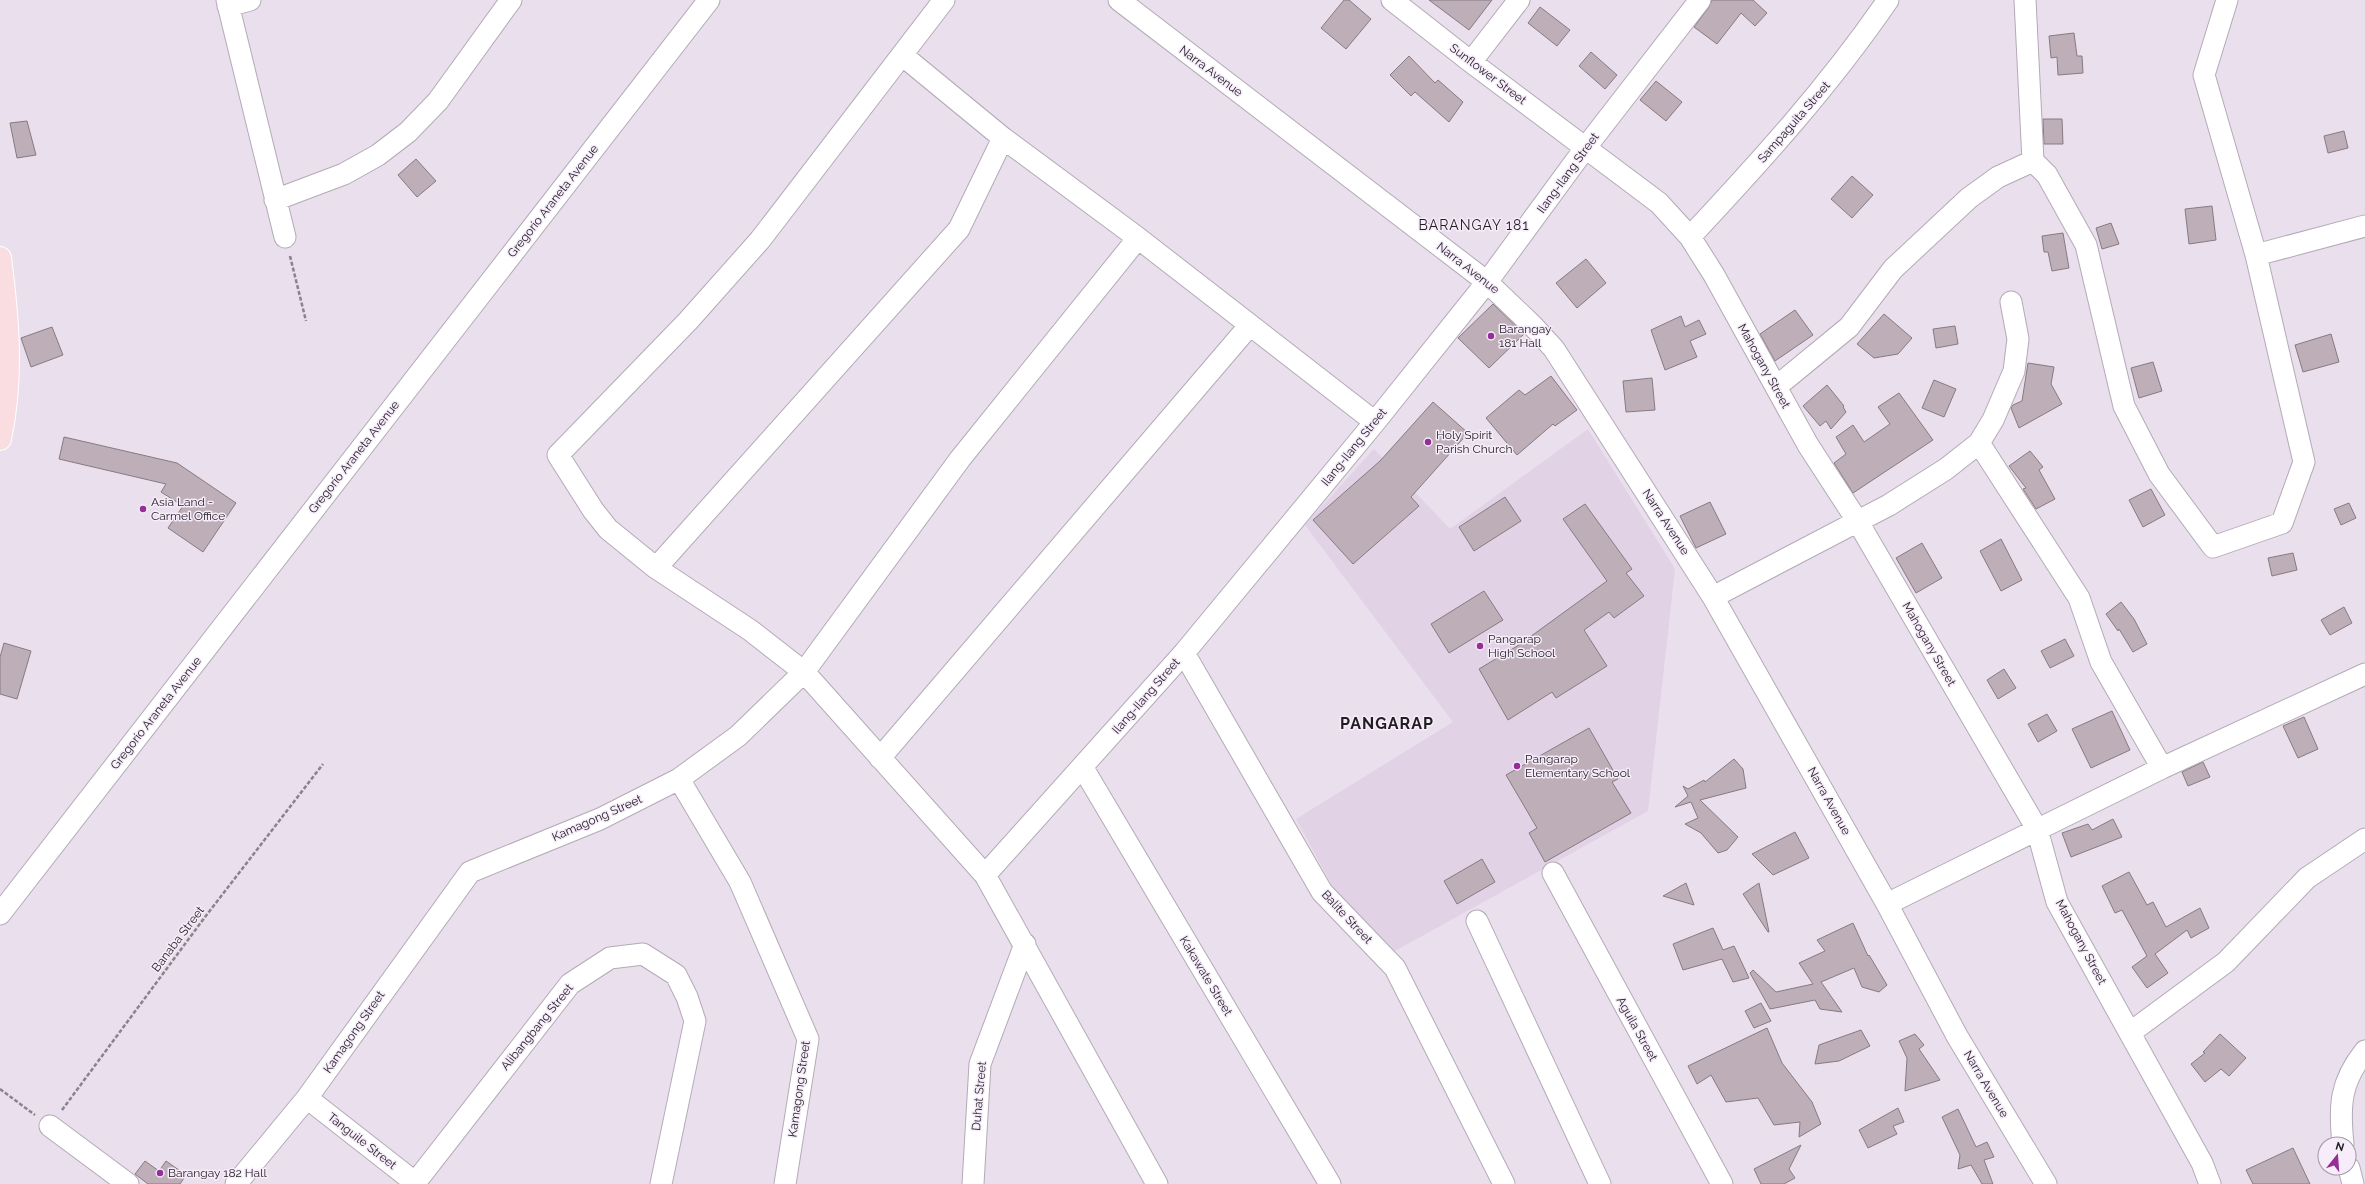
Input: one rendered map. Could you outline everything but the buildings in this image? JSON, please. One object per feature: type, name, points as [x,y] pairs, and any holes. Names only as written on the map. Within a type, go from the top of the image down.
[{"type":"main road","points":[[0,258],[7,311],[9,354],[7,397],[1,428]]},
{"type":"street","points":[[250,0],[227,3],[285,237]]},
{"type":"street","points":[[275,200],[344,174],[378,156],[408,132],[438,101],[511,0]]},
{"type":"street","name":"Gregorio Araneta Avenue","points":[[0,914],[709,0]]},
{"type":"street","points":[[944,0],[760,240],[688,321],[558,455],[593,510],[608,529],[656,568],[750,630],[804,672],[985,875],[1025,944],[1157,1184]]},
{"type":"street","name":"Narra Avenue","points":[[1119,0],[1487,282],[1529,321],[1554,350],[1713,597],[1887,904],[1957,1036],[2042,1183]]},
{"type":"street","name":"Sunflower Street","points":[[1392,0],[1471,62],[1586,147]]},
{"type":"street","points":[[1471,62],[1519,0]]},
{"type":"street","name":"Ilang-Ilang Street","points":[[985,875],[1083,768],[1184,653],[1376,422],[1487,282],[1586,147],[1700,0]]},
{"type":"street","name":"Sampaguita Street","points":[[1690,237],[1803,114],[1851,54],[1888,0]]},
{"type":"street","points":[[2025,0],[2033,161],[2046,175],[2086,245],[2124,406],[2159,474],[2213,547],[2282,523],[2304,462],[2256,255],[2204,75],[2228,0]]},
{"type":"street","points":[[902,55],[1003,138],[1138,238],[1376,422]]},
{"type":"street","points":[[656,568],[959,229],[1003,138]]},
{"type":"street","name":"Mahogany Street","points":[[1586,147],[1659,203],[1690,237],[1808,445],[1858,522],[2037,828],[2057,902],[2131,1032],[2202,1163],[2210,1184]]},
{"type":"street","points":[[1776,387],[1849,327],[1893,269],[1969,198],[1998,177],[2033,161]]},
{"type":"street","points":[[2256,255],[2365,226]]},
{"type":"street","points":[[679,779],[738,736],[804,672],[960,459],[1138,238]]},
{"type":"street","points":[[1713,597],[1858,522],[1946,469],[1979,443],[1993,420],[2014,372],[2018,339],[2011,302]]},
{"type":"street","points":[[880,758],[1250,325]]},
{"type":"street","points":[[1979,443],[2079,598],[2102,662],[2162,768]]},
{"type":"street","name":"Balite Street","points":[[1184,653],[1322,892],[1395,968],[1504,1184]]},
{"type":"street","points":[[1887,904],[2037,828],[2365,674]]},
{"type":"street","name":"Kakawate Street","points":[[1083,768],[1330,1184]]},
{"type":"street","name":"Kamagong Street","points":[[236,1184],[307,1098],[470,872],[600,819],[679,779],[740,882],[808,1039],[785,1184]]},
{"type":"street","points":[[2131,1032],[2226,962],[2307,878],[2365,839]]},
{"type":"street","name":"Aguila Street","points":[[1553,873],[1722,1184]]},
{"type":"street","points":[[1476,921],[1600,1184]]},
{"type":"street","name":"Duhat Street","points":[[973,1184],[980,1064],[1025,944]]},
{"type":"street","name":"Alibangbang Street","points":[[416,1183],[570,984],[610,958],[643,954],[676,975],[687,997],[695,1021],[661,1184]]},
{"type":"street","points":[[2342,1136],[2340,1118],[2342,1093],[2352,1067],[2365,1051]]},
{"type":"street","name":"Tanguile Street","points":[[307,1098],[416,1183]]},
{"type":"street","points":[[50,1126],[128,1184]]},
{"type":"path","points":[[285,237],[306,321]]},
{"type":"path","name":"Banaba Street","points":[[50,1126],[205,917],[323,764]]},
{"type":"path","points":[[0,1089],[50,1126]]},
{"type":"shaded area","points":[[1588,429],[1675,569],[1648,811],[1393,952],[1334,889],[1296,819],[1453,722],[1305,525],[1374,449],[1450,529]]},
{"type":"place","name":"Barangay 181 Hall","points":[[1491,336]]},
{"type":"place","name":"Holy Spirit Parish Church","points":[[1428,442]]},
{"type":"place","name":"Asia Land - Carmel Office","points":[[143,509]]},
{"type":"place","name":"Pangarap High School","points":[[1480,646]]},
{"type":"place","name":"Pangarap Elementary School","points":[[1517,766]]},
{"type":"place","name":"Barangay 182 Hall","points":[[160,1173]]},
{"type":"district","name":"BARANGAY 181","points":[[1474,225]]},
{"type":"district","name":"PANGARAP","points":[[1387,723]]}]
